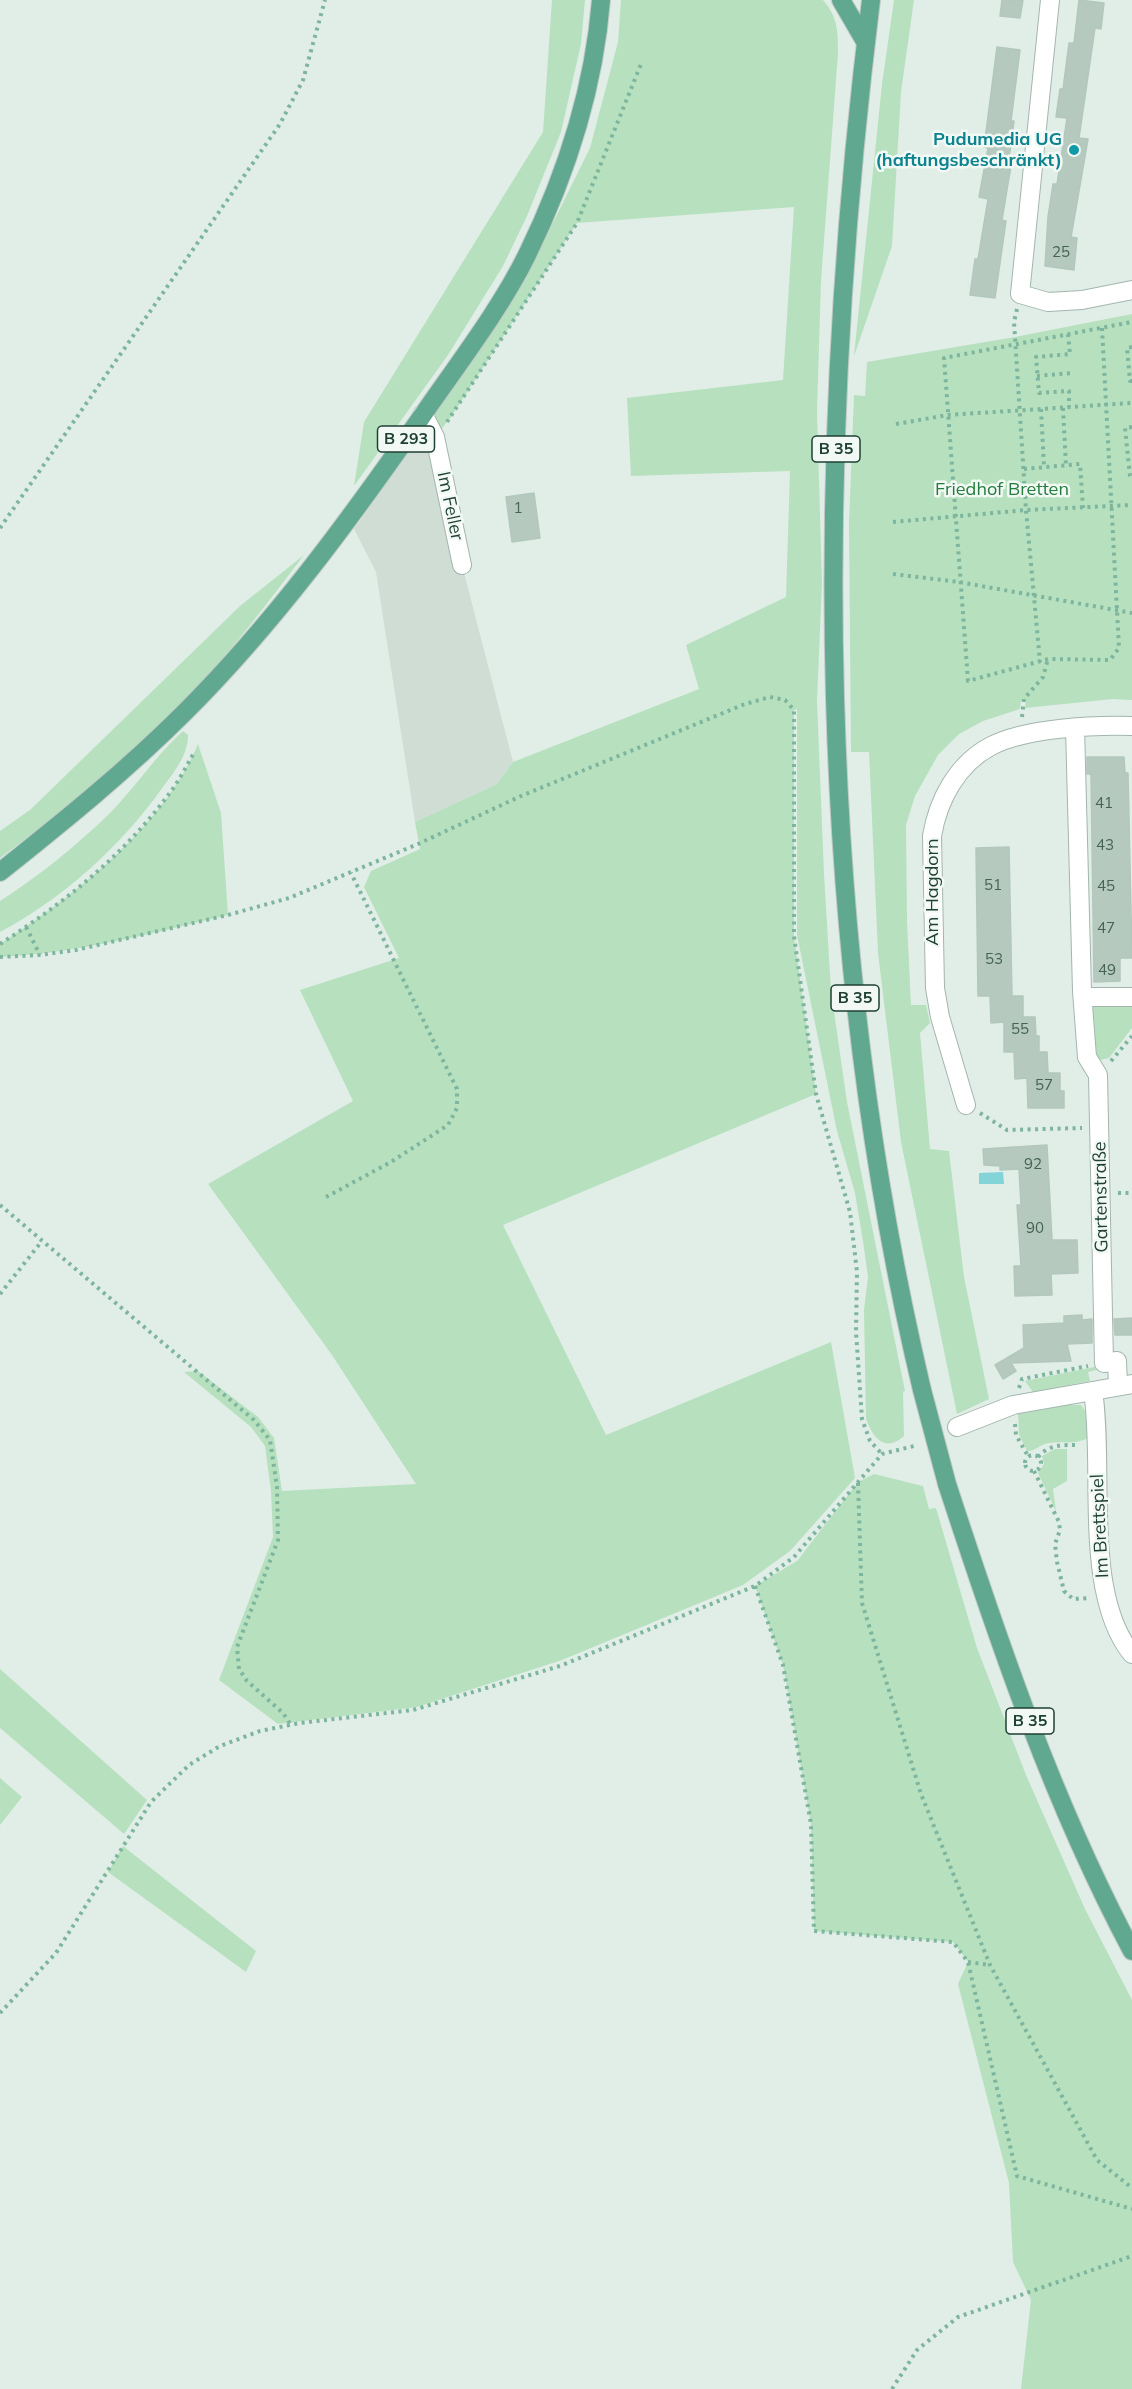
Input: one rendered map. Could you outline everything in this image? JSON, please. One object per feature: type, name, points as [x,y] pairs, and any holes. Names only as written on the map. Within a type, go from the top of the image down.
[{"type":"main road","name":"B 293","points":[[0,872],[106,786],[185,713],[231,664],[350,520],[493,311],[526,256],[565,168],[587,92],[598,34],[601,0]]},
{"type":"main road","points":[[842,0],[866,43]]},
{"type":"main road","name":"B 35","points":[[871,0],[843,298],[837,412],[833,600],[837,775],[851,964],[876,1159],[908,1334],[947,1484],[987,1607],[1044,1758],[1109,1907],[1132,1951]]},
{"type":"street","points":[[1050,0],[1020,294],[1048,302],[1082,300],[1132,290]]},
{"type":"street","name":"Im Feller","points":[[423,414],[435,436],[462,565]]},
{"type":"street","name":"Am Hagdorn","points":[[966,1105],[940,1017],[935,988],[932,836],[935,817],[944,795],[955,778],[970,762],[990,746],[1021,736],[1075,728],[1132,726]]},
{"type":"street","points":[[1075,728],[1083,997],[1132,997]]},
{"type":"street","name":"Gartenstraße","points":[[1083,997],[1087,1058],[1098,1075],[1104,1363]]},
{"type":"street","points":[[957,1427],[1013,1405],[1125,1385],[1117,1361],[1104,1363]]},
{"type":"street","name":"Im Brettspiel","points":[[1093,1391],[1097,1415],[1096,1446],[1102,1579],[1112,1620],[1123,1643],[1132,1654]]},
{"type":"path","points":[[0,528],[280,124],[303,80],[325,0]]},
{"type":"path","points":[[451,417],[577,223],[641,64]]},
{"type":"path","points":[[1020,294],[1014,322],[1015,344],[1026,510],[1040,662]]},
{"type":"path","points":[[1102,328],[1119,648],[1110,660],[1048,659],[968,681],[944,358],[1132,322]]},
{"type":"path","points":[[1068,334],[1070,354],[1036,357],[1039,393],[1069,391],[1069,407]]},
{"type":"path","points":[[1132,347],[1127,348],[1130,381],[1132,381]]},
{"type":"path","points":[[1037,376],[1072,373]]},
{"type":"path","points":[[896,424],[948,415],[1132,403]]},
{"type":"path","points":[[1063,408],[1066,466]]},
{"type":"path","points":[[1041,409],[1044,467]]},
{"type":"path","points":[[1132,427],[1125,428],[1132,480]]},
{"type":"path","points":[[1024,469],[1080,464],[1083,508]]},
{"type":"path","points":[[893,522],[1026,510],[1132,505]]},
{"type":"path","points":[[893,574],[959,582],[1132,613]]},
{"type":"path","points":[[1021,736],[1024,699],[1043,677],[1048,659]]},
{"type":"path","points":[[0,957],[76,950],[228,915],[290,898],[521,796],[745,704],[770,697],[785,699],[794,710],[794,936],[816,1094],[850,1212],[857,1272],[856,1332],[862,1419],[870,1441],[882,1454]]},
{"type":"path","points":[[0,944],[78,890],[123,848],[170,794],[195,751]]},
{"type":"path","points":[[326,1197],[391,1162],[448,1125],[457,1108],[457,1089],[351,873]]},
{"type":"path","points":[[26,927],[40,955]]},
{"type":"path","points":[[1098,1075],[1132,1036]]},
{"type":"path","points":[[966,1105],[1008,1130],[1065,1129]]},
{"type":"path","points":[[0,1205],[254,1420],[270,1440],[278,1487],[278,1540],[237,1647],[239,1669],[247,1681],[283,1713],[291,1725]]},
{"type":"path","points":[[0,1294],[42,1241]]},
{"type":"path","points":[[1022,1379],[1104,1363]]},
{"type":"path","points":[[1013,1405],[1016,1435],[1028,1456]]},
{"type":"path","points":[[1038,1456],[1053,1446],[1096,1446]]},
{"type":"path","points":[[0,2013],[56,1953],[151,1802],[189,1765],[220,1746],[260,1731],[413,1710],[560,1666],[755,1586],[794,1557],[882,1454],[910,1449]]},
{"type":"path","points":[[1038,1456],[1033,1454],[1028,1456],[1024,1460],[1024,1466],[1034,1472],[1059,1522],[1055,1544],[1064,1591],[1073,1599],[1106,1596]]},
{"type":"path","points":[[1034,1472],[1041,1464],[1038,1456]]},
{"type":"path","points":[[858,1482],[862,1603],[921,1794],[990,1965],[1097,2160],[1132,2188]]},
{"type":"path","points":[[755,1586],[783,1665],[811,1824],[814,1931],[953,1942],[969,1962],[1017,2176],[1132,2210]]},
{"type":"path","points":[[969,1962],[990,1965]]},
{"type":"path","points":[[891,2389],[917,2350],[958,2317],[1132,2256]]},
{"type":"shaded area","points":[[419,437],[435,437],[462,565],[513,762],[497,784],[415,822],[376,572],[354,529]]},
{"type":"green space","points":[[552,0],[585,0],[581,44],[561,132],[527,216],[503,266],[448,355],[354,486],[364,422],[543,132]]},
{"type":"green space","points":[[621,0],[823,0],[832,12],[836,25],[838,53],[821,281],[817,411],[822,583],[817,701],[824,874],[831,991],[847,1102],[905,1391],[903,1392],[904,1436],[891,1443],[880,1441],[872,1432],[866,1419],[864,1310],[868,1277],[863,1241],[855,1193],[837,1131],[797,935],[797,709],[794,710],[794,936],[816,1094],[503,1225],[606,1435],[831,1342],[855,1478],[790,1551],[743,1585],[562,1660],[417,1707],[278,1724],[219,1680],[273,1537],[271,1491],[265,1446],[251,1427],[184,1372],[198,1371],[258,1417],[274,1438],[282,1491],[416,1484],[332,1355],[208,1184],[353,1101],[300,990],[399,958],[364,887],[371,871],[420,849],[415,822],[497,784],[513,762],[699,689],[686,645],[786,597],[790,471],[631,476],[627,398],[783,380],[794,207],[577,223],[451,417],[435,437],[429,422],[532,265],[590,148],[618,42]]},
{"type":"green space","points":[[894,0],[914,0],[901,92],[892,246],[854,356],[882,84]]},
{"type":"green space","name":"Friedhof Bretten","points":[[1132,314],[1132,700],[1113,699],[1025,708],[1026,701],[1021,701],[1020,709],[983,721],[959,734],[938,755],[915,796],[906,825],[911,1005],[926,1005],[930,1023],[920,1033],[930,1149],[949,1151],[964,1277],[989,1399],[957,1414],[901,1142],[878,953],[869,752],[851,752],[849,524],[854,395],[865,396],[867,362]]},
{"type":"green space","points":[[304,555],[235,643],[169,715],[99,780],[0,858],[0,831],[30,810],[240,606]]},
{"type":"green space","points":[[183,731],[188,735],[186,749],[180,762],[129,830],[69,887],[0,932],[0,901],[43,871],[96,826]]},
{"type":"green space","points":[[198,744],[221,813],[228,915],[87,947],[0,957],[0,944],[86,882],[139,831],[163,804]]},
{"type":"green space","points":[[1132,1001],[1132,1028],[1109,1058],[1100,1060],[1092,1053],[1090,1008],[1095,1002]]},
{"type":"green space","points":[[1099,1366],[1100,1369],[1088,1372],[1090,1381],[1033,1392],[1025,1381]]},
{"type":"green space","points":[[1067,1405],[1081,1405],[1088,1415],[1091,1436],[1077,1442],[1054,1442],[1027,1451],[1019,1434],[1018,1414]]},
{"type":"green space","points":[[1055,1449],[1067,1449],[1067,1481],[1053,1489],[1056,1511],[1038,1473],[1044,1464],[1042,1456]]},
{"type":"green space","points":[[874,1474],[923,1486],[929,1509],[936,1508],[977,1648],[1026,1775],[1085,1909],[1132,2000],[1132,2389],[1021,2389],[1031,2300],[1013,2262],[1009,2183],[958,1984],[968,1962],[953,1942],[814,1931],[811,1824],[783,1665],[755,1586],[797,1561],[858,1482]]},
{"type":"green space","points":[[0,1669],[147,1800],[124,1834],[0,1728]]},
{"type":"green space","points":[[0,1778],[22,1797],[0,1825]]},
{"type":"green space","points":[[123,1846],[256,1951],[246,1972],[108,1872]]},
{"type":"water","points":[[1003,1172],[1004,1184],[979,1184],[979,1173]]},
{"type":"building","points":[[1002,0],[1023,0],[1020,18],[1000,16]]},
{"type":"building","points":[[1079,0],[1104,3],[1101,29],[1095,28],[1079,138],[1088,139],[1071,237],[1077,238],[1074,270],[1045,266],[1048,217],[1053,184],[1057,184],[1067,118],[1056,117],[1060,89],[1063,89],[1069,43],[1074,43]]},
{"type":"building","points":[[997,47],[1020,50],[1011,121],[1014,121],[1008,166],[1011,166],[1002,220],[1006,221],[995,298],[970,295],[988,199],[979,197],[988,148],[984,147]]},
{"type":"building","points":[[534,493],[540,538],[512,542],[506,497]]},
{"type":"building","points":[[1087,757],[1124,757],[1125,773],[1128,773],[1132,958],[1120,958],[1120,981],[1094,982],[1091,774],[1087,774]]},
{"type":"building","points":[[1009,847],[1012,996],[1023,996],[1023,1017],[1035,1017],[1036,1036],[1039,1036],[1039,1052],[1047,1052],[1048,1073],[1060,1073],[1060,1091],[1064,1091],[1064,1108],[1028,1108],[1027,1078],[1015,1079],[1014,1052],[1004,1052],[1004,1022],[991,1023],[990,996],[978,996],[976,848]]},
{"type":"building","points":[[1047,1145],[1052,1240],[1077,1240],[1078,1273],[1051,1274],[1052,1295],[1015,1296],[1014,1266],[1021,1266],[1017,1205],[1021,1205],[1019,1169],[1000,1170],[1000,1166],[984,1165],[983,1149]]},
{"type":"building","points":[[1082,1315],[1082,1320],[1092,1319],[1092,1343],[1067,1344],[1071,1361],[1011,1363],[1016,1371],[1003,1379],[995,1365],[1024,1348],[1023,1325],[1064,1323],[1064,1316]]},
{"type":"building","points":[[1132,1318],[1132,1335],[1115,1335],[1114,1319]]},
{"type":"place","name":"Pudumedia UG (haftungsbeschränkt)","points":[[1074,150]]}]
